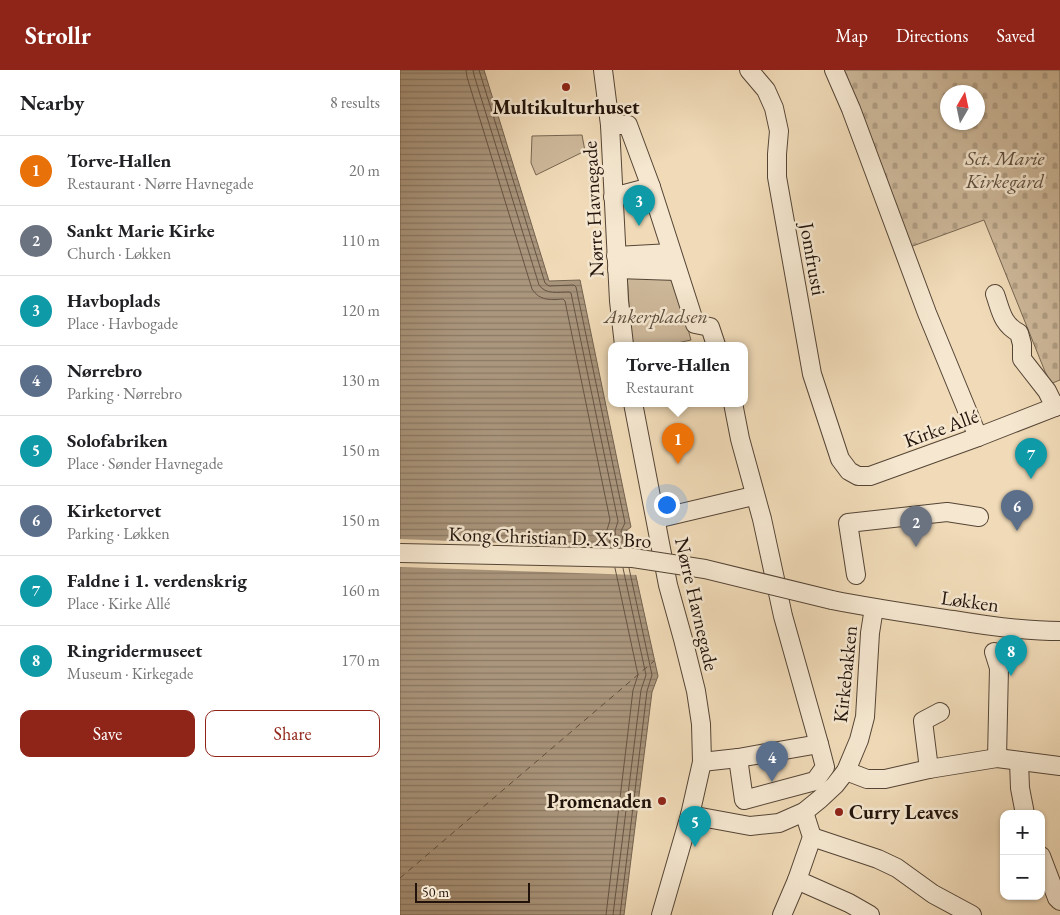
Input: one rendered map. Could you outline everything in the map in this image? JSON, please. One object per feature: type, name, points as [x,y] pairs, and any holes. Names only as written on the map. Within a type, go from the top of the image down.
[{"type":"street","name":"Nørre Havnegade","points":[[603,70],[610,125],[620,321],[624,342]]},
{"type":"street","name":"Jomfrusti","points":[[749,70],[766,90],[774,108],[779,131],[777,177],[812,374],[840,459]]},
{"type":"street","points":[[834,70],[851,109],[927,313],[978,437]]},
{"type":"street","points":[[610,125],[628,125],[695,324],[710,327],[715,342]]},
{"type":"street","points":[[613,197],[650,187]]},
{"type":"street","points":[[617,262],[671,253]]},
{"type":"street","points":[[617,262],[677,272]]},
{"type":"street","points":[[995,294],[1005,321],[1010,328],[1019,333],[1022,344],[1022,359],[1057,406]]},
{"type":"street","name":"Kirke Allé","points":[[840,459],[850,471],[858,476],[870,476],[1057,406]]},
{"type":"street","name":"Nørre Havnegade","points":[[634,407],[668,585],[696,691],[701,724],[702,762],[690,815],[661,915]]},
{"type":"street","points":[[733,407],[783,616],[820,744],[824,767],[815,781],[744,800],[738,758]]},
{"type":"street","points":[[656,519],[753,497]]},
{"type":"street","points":[[856,575],[848,523],[947,512],[979,517]]},
{"type":"street","name":"Kong Christian D. X's Bro","points":[[400,553],[633,558],[705,569],[832,600],[874,608]]},
{"type":"street","name":"Løkken","points":[[874,608],[978,624],[1060,631]]},
{"type":"street","name":"Kirkebakken","points":[[690,815],[750,826],[779,823],[804,812],[820,799],[846,771],[860,740],[865,716],[870,632],[874,608]]},
{"type":"street","points":[[994,652],[998,668],[996,758]]},
{"type":"street","points":[[929,769],[923,721],[940,712]]},
{"type":"street","points":[[702,762],[820,744]]},
{"type":"street","points":[[846,771],[868,779],[885,779],[929,769],[996,758],[1059,764]]},
{"type":"street","points":[[1018,761],[1024,810]]},
{"type":"street","points":[[782,915],[812,837],[804,812]]},
{"type":"street","points":[[812,837],[878,859],[897,868],[933,894],[972,915]]},
{"type":"street","points":[[1045,866],[1057,898],[1060,901]]},
{"type":"street","points":[[797,880],[849,903],[870,915]]},
{"type":"green space","name":"Sct. Marie Kirkegård","points":[[839,70],[1060,70],[1060,380],[1050,384],[984,220],[910,247]]},
{"type":"green space","points":[[582,135],[585,151],[536,175],[531,163],[532,136]]},
{"type":"green space","name":"Ankerpladsen","points":[[627,274],[673,275],[691,340],[682,342],[633,342]]},
{"type":"water","points":[[400,70],[484,70],[549,281],[580,280],[631,527],[626,531],[658,676],[652,692],[624,915],[400,915]]},
{"type":"pier","points":[[400,539],[632,548],[638,575],[400,567]]},
{"type":"ferry route","points":[[400,878],[654,661]]},
{"type":"place","name":"Multikulturhuset","points":[[566,87]]},
{"type":"place","name":"Havboplads","points":[[639,226]]},
{"type":"place","name":"Torve-Hallen","points":[[678,464]]},
{"type":"place","name":"Faldne i 1. verdenskrig","points":[[1031,479]]},
{"type":"place","name":"Kirketorvet","points":[[1017,531]]},
{"type":"place","name":"Sankt Marie Kirke","points":[[916,547]]},
{"type":"place","name":"Ringridermuseet","points":[[1011,676]]},
{"type":"place","name":"Nørrebro","points":[[772,782]]},
{"type":"place","name":"Promenaden","points":[[662,801]]},
{"type":"place","name":"Curry Leaves","points":[[839,812]]},
{"type":"place","name":"Solofabriken","points":[[695,847]]}]
